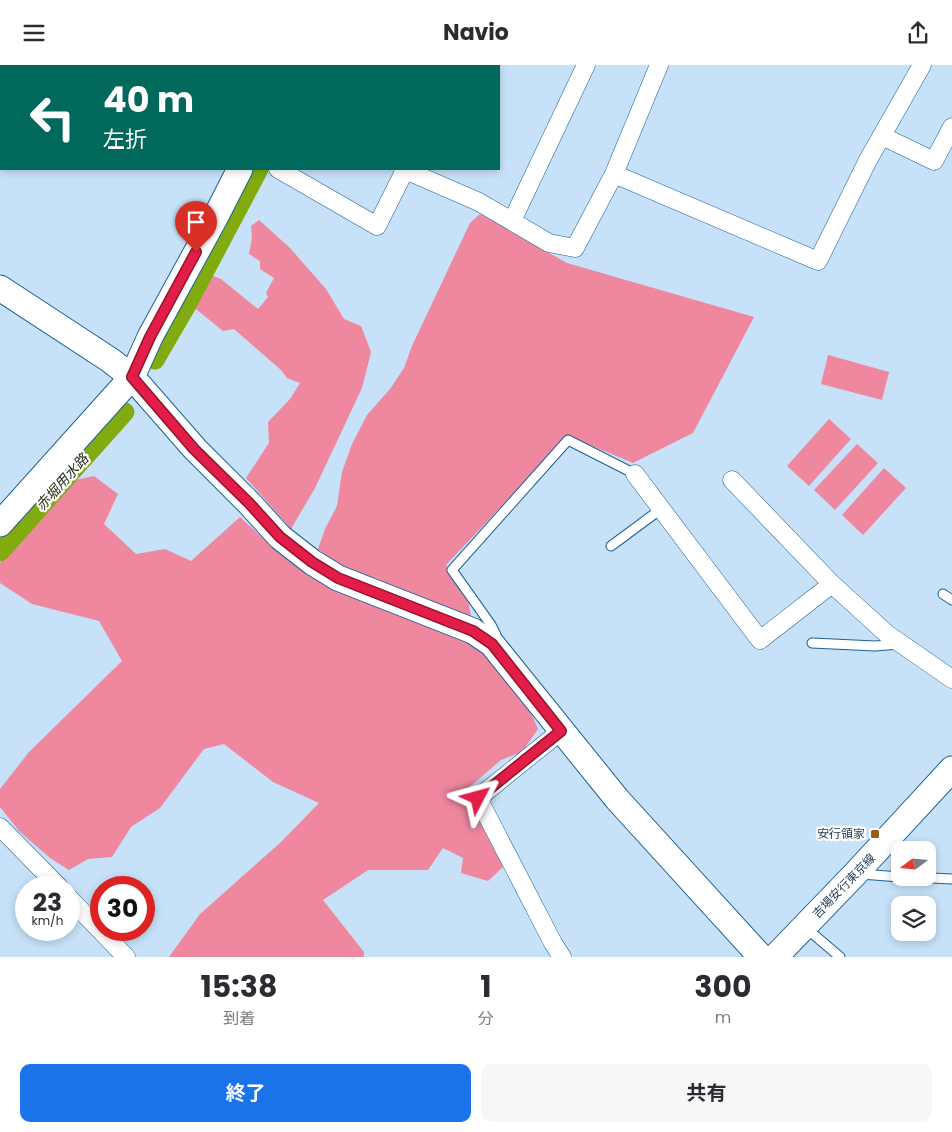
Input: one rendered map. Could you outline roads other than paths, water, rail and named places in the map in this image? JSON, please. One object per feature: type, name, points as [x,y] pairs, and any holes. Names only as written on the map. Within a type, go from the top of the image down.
[{"type":"street","points":[[512,221],[586,65]]},
{"type":"street","points":[[406,170],[479,202],[549,243],[576,248],[614,174],[659,65]]},
{"type":"street","points":[[614,174],[818,261],[882,136],[922,65]]},
{"type":"street","points":[[882,136],[934,161],[952,127]]},
{"type":"street","points":[[0,524],[132,377],[150,337],[239,170]]},
{"type":"street","points":[[280,170],[376,226],[404,170]]},
{"type":"street","points":[[0,288],[110,360],[132,377],[194,449],[249,503],[280,537],[312,562],[338,578],[473,631],[492,644],[617,799],[761,957]]},
{"type":"street","points":[[635,474],[760,640],[832,584]]},
{"type":"street","points":[[732,480],[832,584],[887,633],[952,679]]},
{"type":"street","points":[[561,731],[478,798],[562,957]]},
{"type":"street","name":"吉場安行東京線","points":[[775,957],[952,769]]},
{"type":"street","points":[[0,827],[48,876]]},
{"type":"street","points":[[80,909],[126,957]]},
{"type":"lane","points":[[492,644],[496,635],[491,625],[452,570],[568,440],[635,474]]},
{"type":"lane","points":[[611,547],[661,509]]},
{"type":"lane","points":[[943,594],[952,600]]},
{"type":"lane","points":[[812,643],[875,646],[902,644]]},
{"type":"lane","points":[[856,873],[891,876]]},
{"type":"lane","points":[[936,878],[952,879]]},
{"type":"lane","points":[[804,927],[840,957]]},
{"type":"waterway","name":"赤堀用水路","points":[[155,360],[187,305],[258,170]]},
{"type":"waterway","name":"赤堀用水路","points":[[0,552],[125,412]]},
{"type":"place","name":"安行領家","points":[[875,834]]}]
